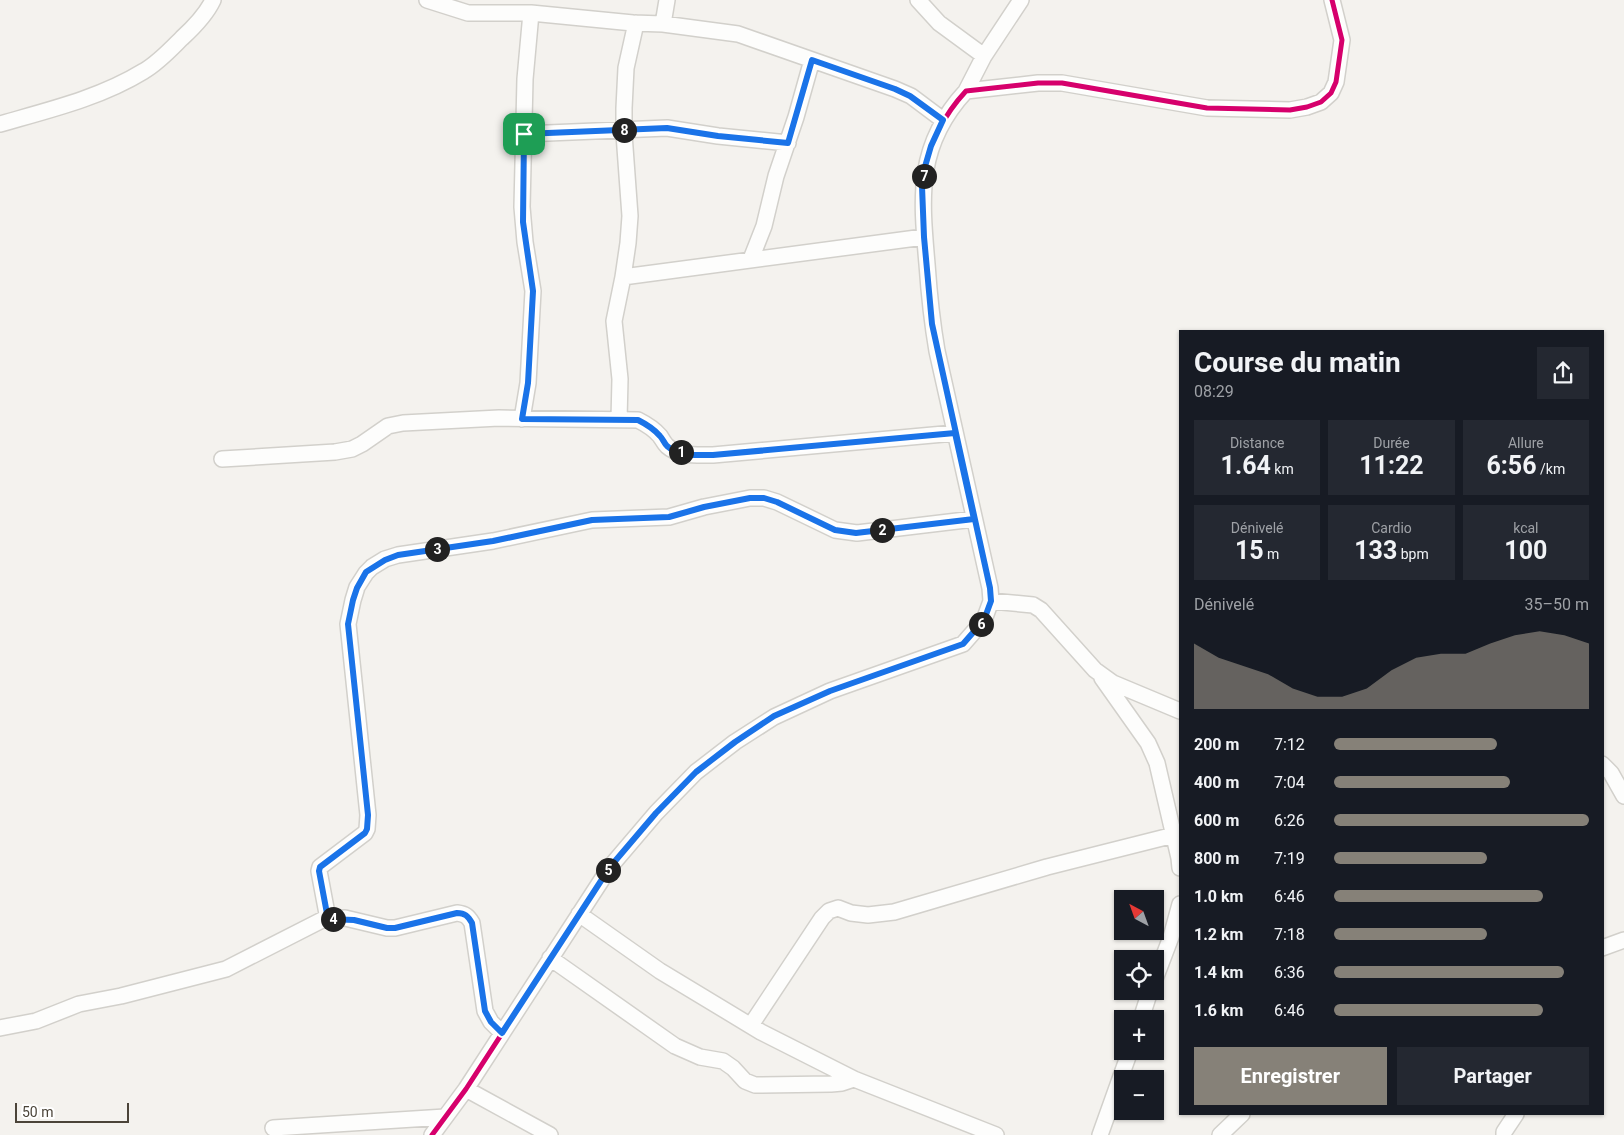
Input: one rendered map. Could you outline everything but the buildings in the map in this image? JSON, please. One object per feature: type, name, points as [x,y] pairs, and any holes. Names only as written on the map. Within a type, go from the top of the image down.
[{"type":"street","points":[[0,124],[86,98],[145,70],[167,53],[194,27],[214,0]]},
{"type":"street","points":[[663,24],[667,0]]},
{"type":"street","points":[[918,0],[939,23],[984,56]]},
{"type":"street","points":[[432,1135],[466,1089],[610,867],[656,813],[696,772],[735,742],[774,716],[830,691],[963,644],[984,620],[991,601],[990,588],[932,324],[924,237],[922,186],[924,170],[931,146],[943,120],[966,91],[984,56],[1021,0]]},
{"type":"street","points":[[966,91],[1038,83],[1062,83],[1207,108],[1290,110],[1307,107],[1321,102],[1331,93],[1336,82],[1342,40],[1332,0]]},
{"type":"street","points":[[437,2],[468,13],[531,13],[663,24],[738,34],[895,89],[910,96],[943,120]]},
{"type":"street","points":[[522,419],[528,383],[533,291],[523,222],[526,51],[531,13]]},
{"type":"street","points":[[619,420],[620,379],[614,321],[624,277],[630,216],[624,130],[626,68],[636,23]]},
{"type":"street","points":[[751,259],[764,226],[776,176],[788,143],[812,60]]},
{"type":"street","points":[[524,134],[667,128],[718,136],[788,143]]},
{"type":"street","points":[[624,277],[924,237]]},
{"type":"street","points":[[222,459],[335,452],[352,449],[388,426],[403,423],[490,418],[638,420],[647,424],[659,434],[668,446],[688,455],[713,455],[955,433]]},
{"type":"street","points":[[328,919],[319,871],[320,867],[365,833],[367,829],[368,815],[348,624],[357,588],[366,572],[372,567],[398,555],[493,541],[592,520],[669,517],[704,507],[750,498],[764,498],[777,502],[835,530],[856,533],[974,519]]},
{"type":"street","points":[[991,601],[1033,605],[1041,610],[1095,670],[1148,743],[1157,764],[1179,863]]},
{"type":"street","points":[[1095,670],[1113,683],[1179,711]]},
{"type":"street","points":[[1604,766],[1611,773],[1624,796]]},
{"type":"street","points":[[751,1026],[822,918],[829,911],[838,908],[851,913],[868,915],[894,912],[1047,866],[1174,836]]},
{"type":"street","points":[[1164,961],[1175,940],[1179,911]]},
{"type":"street","points":[[0,1028],[36,1021],[79,1004],[121,996],[226,970],[313,924],[328,919],[354,920],[387,928],[395,928],[463,913],[469,916],[472,923],[485,1011],[491,1022],[502,1033]]},
{"type":"street","points":[[579,914],[660,971],[751,1026],[854,1079],[996,1135]]},
{"type":"street","points":[[1604,947],[1624,940]]},
{"type":"street","points":[[550,958],[675,1046],[700,1057],[724,1061],[749,1084],[831,1084],[854,1079]]},
{"type":"street","points":[[1100,1135],[1127,1060]]},
{"type":"street","points":[[466,1089],[550,1135]]},
{"type":"street","points":[[1220,1135],[1241,1115]]},
{"type":"street","points":[[1504,1135],[1515,1115]]},
{"type":"street","points":[[273,1128],[445,1117]]},
{"type":"cycle path","points":[[432,1135],[466,1089],[610,867],[656,813],[696,772],[735,742],[774,717],[830,691],[963,644],[984,620],[991,601],[990,588],[937,351],[925,239],[924,194],[926,172],[930,152],[938,131],[950,111],[966,91],[1038,83],[1062,83],[1207,108],[1290,110],[1307,107],[1321,102],[1331,93],[1336,82],[1342,40],[1332,0]]},
{"type":"cycle path","points":[[328,919],[319,871],[320,867],[365,833],[367,829],[368,815],[348,624],[357,587],[372,567],[385,559],[398,555],[493,541],[592,520],[669,517],[704,507],[750,498],[764,498],[777,502],[835,530],[857,533],[974,519]]},
{"type":"route","points":[[812,60],[895,89],[910,96],[943,120],[931,146],[924,170],[922,186],[924,237],[932,324],[990,588],[991,601],[984,620],[963,644],[830,691],[774,716],[735,742],[696,772],[656,813],[610,867],[502,1033],[491,1022],[485,1011],[472,923],[469,916],[457,913],[395,928],[387,928],[345,918],[328,919],[319,871],[320,867],[365,833],[367,829],[368,815],[348,624],[357,588],[366,572],[385,560],[418,551],[493,541],[592,520],[669,517],[704,507],[750,498],[764,498],[777,502],[835,530],[856,533],[974,519],[955,433],[713,455],[688,455],[668,446],[659,434],[647,424],[638,420],[522,419],[528,383],[533,291],[525,242],[522,207],[524,134],[667,128],[718,136],[788,143],[812,60]]}]
